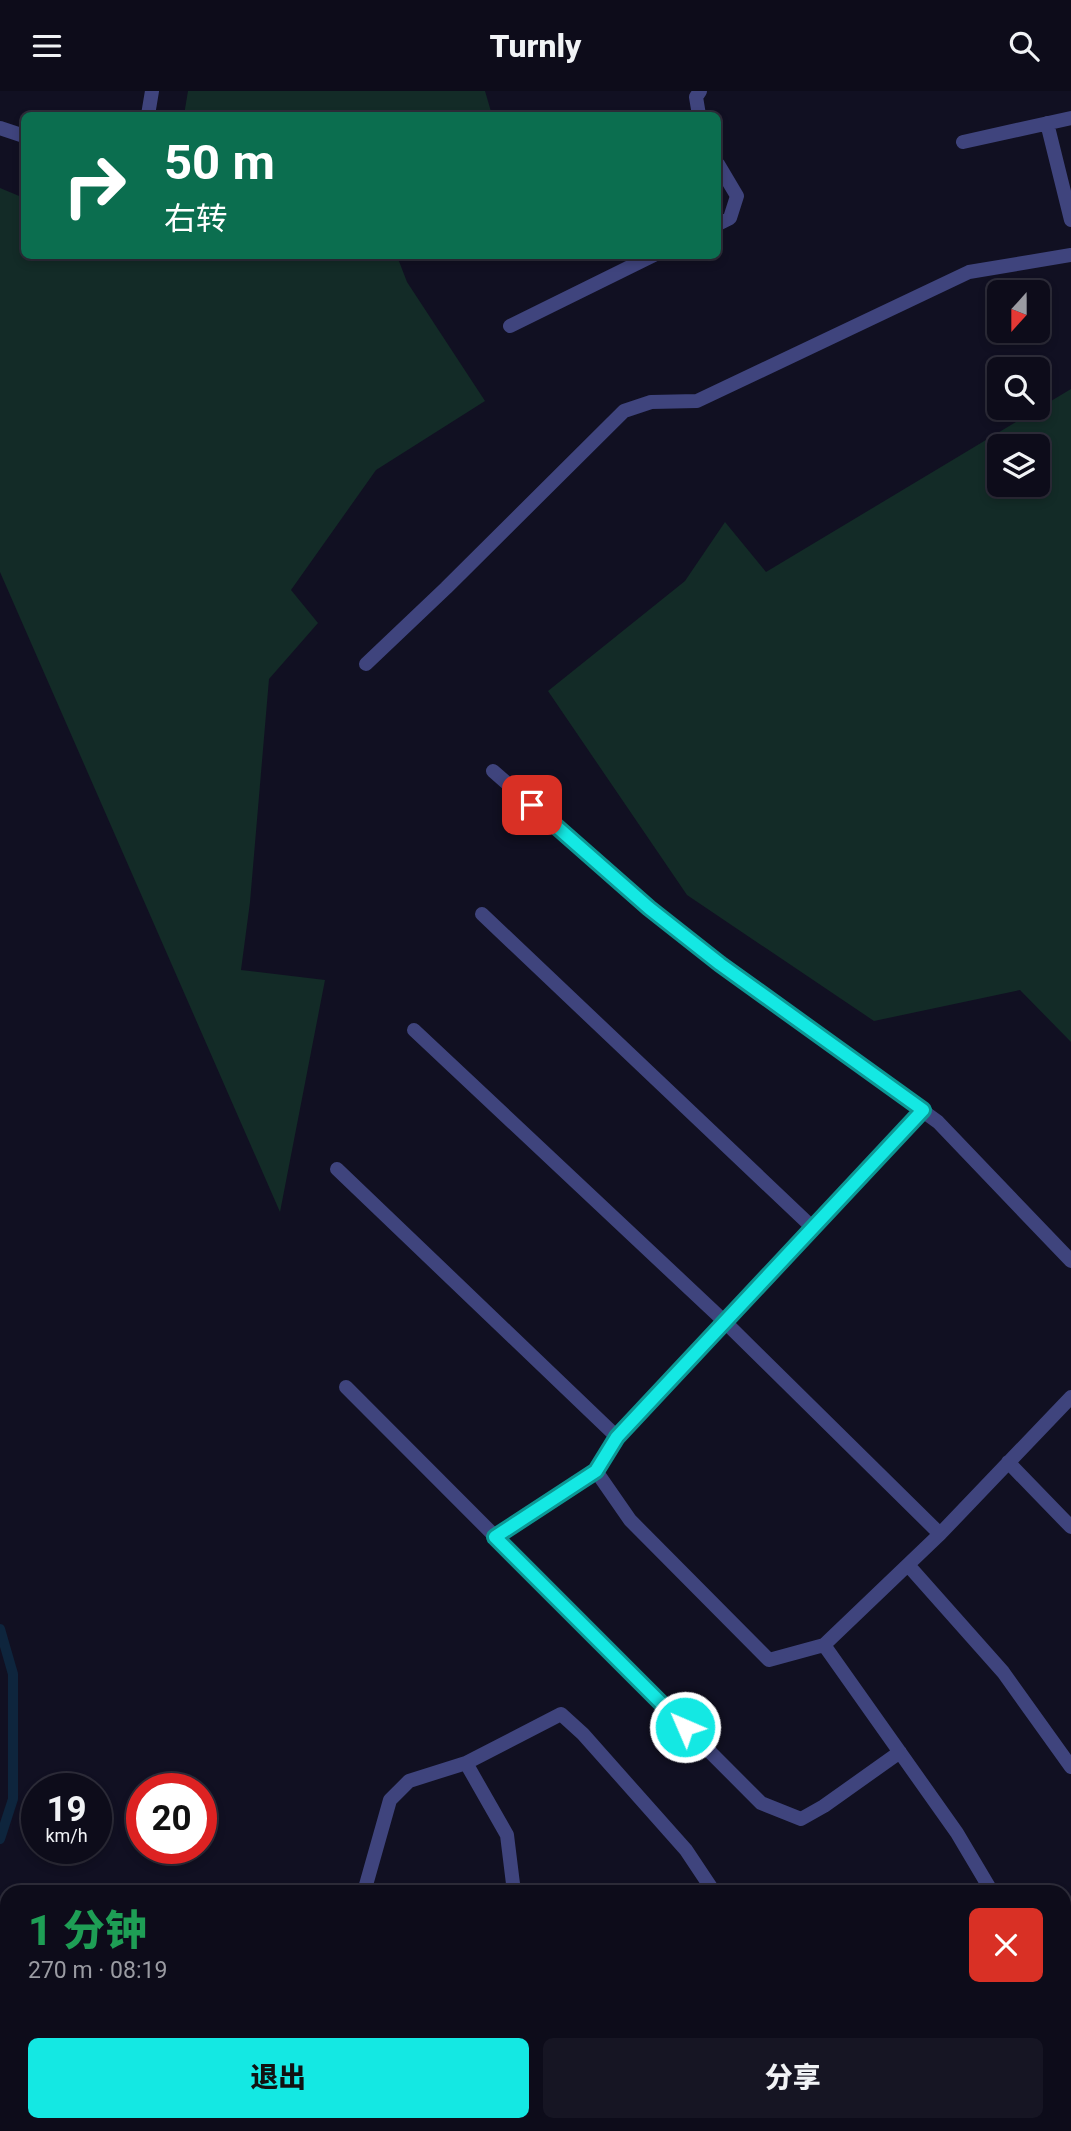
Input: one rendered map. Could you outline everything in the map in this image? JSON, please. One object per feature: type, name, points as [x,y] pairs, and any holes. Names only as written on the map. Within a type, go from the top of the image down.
[{"type":"lane","points":[[148,112],[152,91]]},
{"type":"lane","points":[[698,112],[696,97],[700,91]]},
{"type":"lane","points":[[963,142],[1071,118]]},
{"type":"lane","points":[[1047,123],[1071,220]]},
{"type":"lane","points":[[0,128],[21,135]]},
{"type":"lane","points":[[721,169],[737,196],[730,218],[721,223]]},
{"type":"lane","points":[[366,664],[624,411],[651,402],[697,401],[969,272],[1071,255]]},
{"type":"lane","points":[[510,326],[646,259]]},
{"type":"lane","points":[[494,771],[659,916],[720,964],[938,1122],[1071,1261]]},
{"type":"lane","points":[[482,914],[813,1228]]},
{"type":"lane","points":[[414,1030],[725,1322],[940,1534]]},
{"type":"lane","points":[[495,1537],[596,1471],[617,1437],[923,1110]]},
{"type":"lane","points":[[337,1168],[617,1437]]},
{"type":"lane","points":[[346,1387],[761,1803],[801,1818],[824,1806],[900,1752]]},
{"type":"lane","points":[[596,1471],[630,1520],[769,1660],[824,1645],[940,1534],[1071,1397]]},
{"type":"lane","points":[[1008,1462],[1071,1527]]},
{"type":"lane","points":[[908,1565],[1003,1672],[1071,1767]]},
{"type":"lane","points":[[824,1645],[957,1833],[988,1885]]},
{"type":"lane","points":[[366,1885],[390,1800],[409,1781],[466,1763],[561,1714],[583,1734],[686,1850],[709,1885]]},
{"type":"lane","points":[[466,1763],[507,1835],[513,1885]]},
{"type":"green space","points":[[188,91],[485,91],[491,112],[184,112]]},
{"type":"green space","points":[[0,188],[21,197],[21,259],[398,259],[407,282],[485,401],[376,470],[291,590],[318,623],[269,679],[250,902],[241,970],[325,980],[280,1212],[0,572]]},
{"type":"green space","points":[[1071,389],[1071,1042],[1020,990],[874,1021],[687,895],[548,691],[685,581],[725,522],[766,572],[987,439],[987,497],[1050,497],[1050,434],[996,434],[1019,420],[1050,420],[1050,402]]},
{"type":"waterway","points":[[0,1629],[13,1674],[13,1799],[0,1839]]},
{"type":"route","points":[[532,805],[649,908],[720,964],[923,1110],[617,1437],[596,1471],[495,1537],[685,1727]]}]
